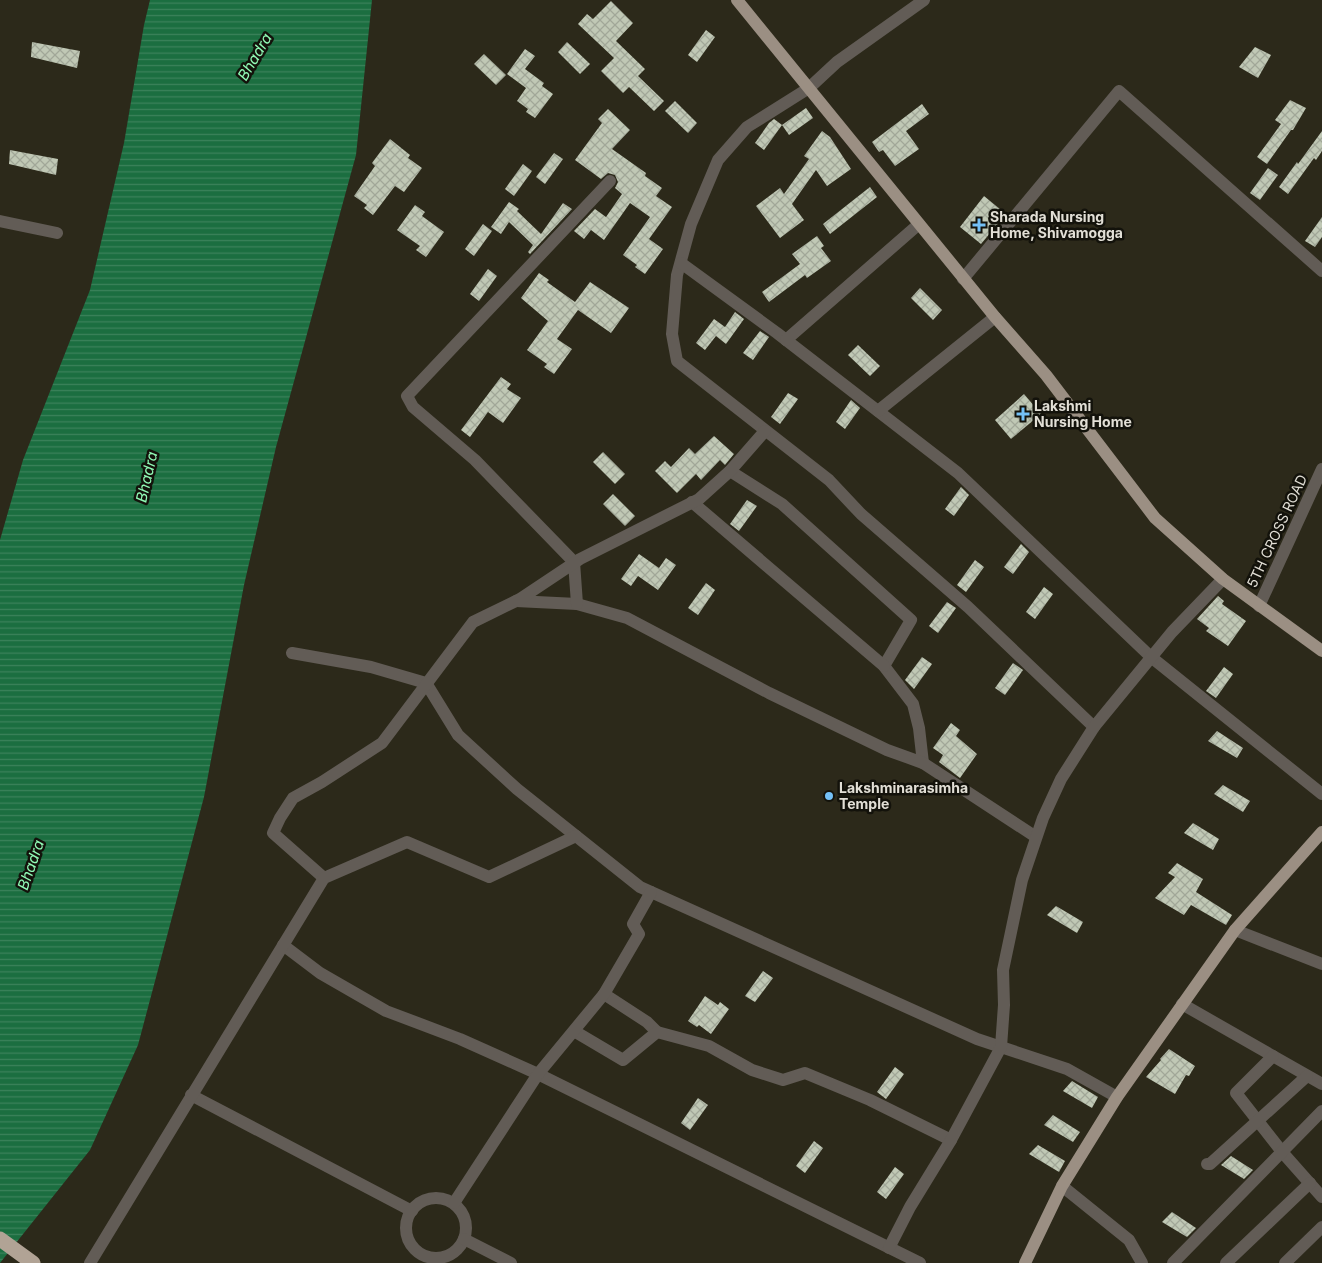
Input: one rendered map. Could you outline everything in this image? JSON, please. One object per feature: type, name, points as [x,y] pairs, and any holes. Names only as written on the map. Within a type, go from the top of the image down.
[{"type":"highway","points":[[0,1239],[33,1263]]},
{"type":"main road","points":[[737,0],[995,317],[1046,375],[1155,518],[1223,579],[1322,651]]},
{"type":"main road","points":[[1026,1263],[1062,1186],[1117,1097],[1235,930],[1322,832]]},
{"type":"street","points":[[924,0],[837,62],[808,88],[747,127],[718,160],[691,224],[678,275],[672,334],[677,361],[829,480],[862,514],[968,607],[1094,727]]},
{"type":"street","points":[[964,279],[1119,91],[1322,271]]},
{"type":"street","points":[[577,604],[574,562],[475,460],[413,407],[407,396],[610,181]]},
{"type":"street","points":[[0,221],[57,233]]},
{"type":"street","points":[[786,340],[919,224]]},
{"type":"street","points":[[681,263],[786,340],[958,473],[1151,658],[1322,794]]},
{"type":"street","points":[[878,410],[995,317]]},
{"type":"street","points":[[324,878],[273,833],[293,798],[322,782],[382,742],[473,622],[516,600],[574,562],[699,499],[730,471],[766,430]]},
{"type":"street","name":"5TH CROSS ROAD","points":[[1259,606],[1322,469]]},
{"type":"street","points":[[730,471],[782,504],[911,620],[884,666]]},
{"type":"street","points":[[692,502],[884,666],[913,704],[919,728],[923,763]]},
{"type":"street","points":[[889,1248],[910,1207],[951,1140],[1001,1047],[1004,1005],[1003,970],[1022,880],[1042,818],[1061,779],[1094,727],[1172,632],[1223,579]]},
{"type":"street","points":[[516,600],[577,604],[627,618],[769,694],[887,750],[923,763],[1036,837]]},
{"type":"street","points":[[292,653],[371,667],[426,683],[458,735],[517,789],[640,887],[977,1039],[1066,1069],[1117,1097]]},
{"type":"street","points":[[90,1263],[324,878],[407,842],[489,878],[576,836]]},
{"type":"street","points":[[454,1203],[538,1074],[604,994],[639,934],[633,924],[651,892]]},
{"type":"street","points":[[1235,930],[1322,964]]},
{"type":"street","points":[[283,945],[320,973],[386,1011],[460,1039],[538,1074],[920,1263]]},
{"type":"street","points":[[604,994],[647,1022],[657,1032],[708,1046],[752,1070],[783,1080],[805,1073],[870,1100],[951,1140]]},
{"type":"street","points":[[1182,1004],[1307,1076],[1321,1079]]},
{"type":"street","points":[[574,1031],[623,1060],[657,1032]]},
{"type":"street","points":[[1273,1056],[1236,1093],[1282,1152],[1322,1197]]},
{"type":"street","points":[[1207,1164],[1210,1164],[1258,1122],[1307,1076]]},
{"type":"street","points":[[191,1095],[412,1211]]},
{"type":"street","points":[[1172,1263],[1322,1111]]},
{"type":"street","points":[[1226,1263],[1310,1183]]},
{"type":"street","points":[[1062,1186],[1129,1240],[1142,1263]]},
{"type":"street","points":[[428,1198],[442,1198],[454,1203],[466,1220],[464,1239],[458,1248],[446,1256],[432,1257],[418,1252],[409,1240],[406,1225],[412,1211],[428,1198]]},
{"type":"street","points":[[1288,1262],[1322,1227]]},
{"type":"street","points":[[464,1239],[511,1263]]},
{"type":"water","name":"Bhadra","points":[[150,0],[372,0],[356,155],[276,447],[244,585],[204,797],[138,1045],[90,1150],[0,1263],[0,540],[23,460],[90,290],[124,143]]},
{"type":"building","points":[[611,1],[633,23],[616,41],[645,69],[638,76],[664,101],[654,111],[629,87],[623,93],[601,71],[614,58],[578,24],[587,14],[593,19]]},
{"type":"building","points":[[706,30],[715,37],[697,62],[688,55]]},
{"type":"building","points":[[32,42],[80,51],[77,68],[31,57]]},
{"type":"building","points":[[567,42],[590,64],[580,74],[558,52]]},
{"type":"building","points":[[1255,47],[1271,55],[1258,78],[1239,67]]},
{"type":"building","points":[[525,49],[535,56],[525,69],[544,83],[542,86],[553,94],[535,118],[526,112],[528,109],[517,101],[526,88],[507,74]]},
{"type":"building","points":[[484,54],[506,75],[496,85],[474,64]]},
{"type":"building","points":[[1290,100],[1306,108],[1293,130],[1291,130],[1267,164],[1257,157],[1281,124],[1275,120]]},
{"type":"building","points":[[675,101],[697,123],[688,133],[665,111]]},
{"type":"building","points":[[922,104],[929,114],[906,131],[919,149],[895,166],[883,150],[879,152],[872,142]]},
{"type":"building","points":[[806,108],[813,118],[789,135],[782,125]]},
{"type":"building","points":[[608,109],[630,130],[612,149],[646,173],[645,176],[662,188],[656,196],[672,207],[649,239],[663,249],[645,274],[635,267],[637,265],[623,255],[650,217],[630,203],[604,240],[591,230],[584,239],[574,231],[595,209],[606,217],[622,194],[615,188],[618,182],[615,175],[608,173],[601,179],[575,160],[602,123],[598,119]]},
{"type":"building","points":[[774,119],[782,125],[764,150],[755,143]]},
{"type":"building","points":[[822,131],[830,137],[851,169],[827,186],[816,170],[792,204],[804,220],[780,238],[756,206],[780,188],[784,194],[809,159],[804,156]]},
{"type":"building","points":[[1322,131],[1322,151],[1316,160],[1314,158],[1288,194],[1279,187]]},
{"type":"building","points":[[390,139],[410,155],[408,158],[422,168],[404,192],[395,186],[373,215],[364,208],[367,205],[354,196],[375,166],[372,163]]},
{"type":"building","points":[[10,150],[58,159],[56,175],[9,164]]},
{"type":"building","points":[[554,153],[563,159],[545,184],[536,177]]},
{"type":"building","points":[[523,164],[532,171],[514,196],[505,189]]},
{"type":"building","points":[[1268,168],[1278,175],[1260,200],[1250,193]]},
{"type":"building","points":[[870,187],[877,197],[830,234],[823,224]]},
{"type":"building","points":[[984,196],[1006,214],[981,244],[960,227]]},
{"type":"building","points":[[509,202],[519,209],[517,211],[541,234],[563,203],[572,209],[530,254],[528,252],[533,245],[509,222],[501,234],[491,227]]},
{"type":"building","points":[[415,205],[425,212],[422,216],[444,232],[426,257],[416,250],[420,246],[397,230]]},
{"type":"building","points":[[1322,217],[1322,237],[1315,247],[1305,241]]},
{"type":"building","points":[[483,224],[492,231],[474,256],[465,249]]},
{"type":"building","points":[[817,236],[824,246],[821,248],[831,261],[807,278],[805,275],[769,302],[762,292],[800,264],[792,254]]},
{"type":"building","points":[[488,269],[497,276],[479,301],[470,294]]},
{"type":"building","points":[[539,273],[549,280],[547,282],[575,302],[590,282],[629,308],[611,333],[578,310],[557,339],[572,349],[554,374],[544,367],[547,364],[527,350],[548,321],[521,298]]},
{"type":"building","points":[[920,288],[942,310],[933,320],[911,298]]},
{"type":"building","points":[[735,312],[744,319],[726,344],[716,336],[705,350],[696,343],[714,319],[725,327]]},
{"type":"building","points":[[760,331],[769,337],[753,360],[743,353]]},
{"type":"building","points":[[858,345],[880,366],[870,376],[848,355]]},
{"type":"building","points":[[501,377],[511,384],[507,389],[521,398],[503,423],[488,412],[470,437],[461,430]]},
{"type":"building","points":[[788,393],[798,399],[780,424],[771,417]]},
{"type":"building","points":[[1024,394],[1041,414],[1011,439],[995,420]]},
{"type":"building","points":[[851,400],[860,408],[845,429],[836,422]]},
{"type":"building","points":[[714,436],[734,454],[725,465],[720,460],[701,480],[696,474],[677,493],[655,471],[665,461],[671,467],[689,448],[695,454]]},
{"type":"building","points":[[603,452],[625,474],[615,484],[593,462]]},
{"type":"building","points":[[961,487],[969,495],[954,516],[945,509]]},
{"type":"building","points":[[613,494],[635,516],[625,526],[603,504]]},
{"type":"building","points":[[747,500],[757,506],[739,531],[730,524]]},
{"type":"building","points":[[1021,544],[1029,552],[1013,574],[1004,567]]},
{"type":"building","points":[[639,554],[659,568],[666,558],[676,565],[658,590],[638,576],[631,586],[621,579]]},
{"type":"building","points":[[975,560],[984,567],[966,592],[957,585]]},
{"type":"building","points":[[706,583],[715,590],[698,615],[688,608]]},
{"type":"building","points":[[1044,587],[1053,594],[1035,619],[1026,612]]},
{"type":"building","points":[[1218,596],[1224,601],[1222,604],[1246,621],[1228,646],[1206,631],[1209,628],[1197,619]]},
{"type":"building","points":[[947,602],[956,608],[938,633],[929,626]]},
{"type":"building","points":[[922,657],[932,664],[914,689],[905,680]]},
{"type":"building","points":[[1013,663],[1023,670],[1005,695],[995,688]]},
{"type":"building","points":[[1224,667],[1233,674],[1216,698],[1206,691]]},
{"type":"building","points":[[951,723],[960,730],[956,736],[977,754],[960,778],[939,762],[943,755],[933,748]]},
{"type":"building","points":[[1217,731],[1243,748],[1237,758],[1208,741]]},
{"type":"building","points":[[1223,785],[1250,801],[1243,812],[1214,794]]},
{"type":"building","points":[[1193,823],[1219,839],[1213,850],[1184,833]]},
{"type":"building","points":[[1177,863],[1203,879],[1196,892],[1232,915],[1226,925],[1191,905],[1184,915],[1155,898],[1175,877],[1168,873]]},
{"type":"building","points":[[1056,906],[1083,922],[1077,933],[1047,915]]},
{"type":"building","points":[[763,971],[773,978],[755,1002],[745,996]]},
{"type":"building","points":[[705,996],[718,1005],[720,1002],[729,1009],[711,1034],[699,1025],[697,1027],[688,1021]]},
{"type":"building","points":[[1169,1049],[1195,1066],[1189,1076],[1186,1075],[1175,1094],[1146,1077]]},
{"type":"building","points":[[895,1067],[904,1074],[886,1099],[877,1092]]},
{"type":"building","points":[[1072,1081],[1098,1097],[1092,1108],[1063,1091]]},
{"type":"building","points":[[698,1098],[708,1105],[690,1130],[681,1123]]},
{"type":"building","points":[[1053,1115],[1080,1132],[1073,1142],[1044,1125]]},
{"type":"building","points":[[814,1141],[823,1148],[805,1173],[796,1166]]},
{"type":"building","points":[[1038,1145],[1065,1161],[1059,1172],[1029,1154]]},
{"type":"building","points":[[1231,1156],[1253,1170],[1244,1179],[1221,1165]]},
{"type":"building","points":[[895,1167],[904,1174],[886,1199],[877,1192]]},
{"type":"building","points":[[1172,1212],[1196,1228],[1187,1237],[1162,1222]]},
{"type":"place","name":"Sharada Nursing Home, Shivamogga","points":[[979,225]]},
{"type":"place","name":"Lakshmi Nursing Home","points":[[1023,414]]},
{"type":"place","name":"Lakshminarasimha Temple","points":[[829,796]]}]
